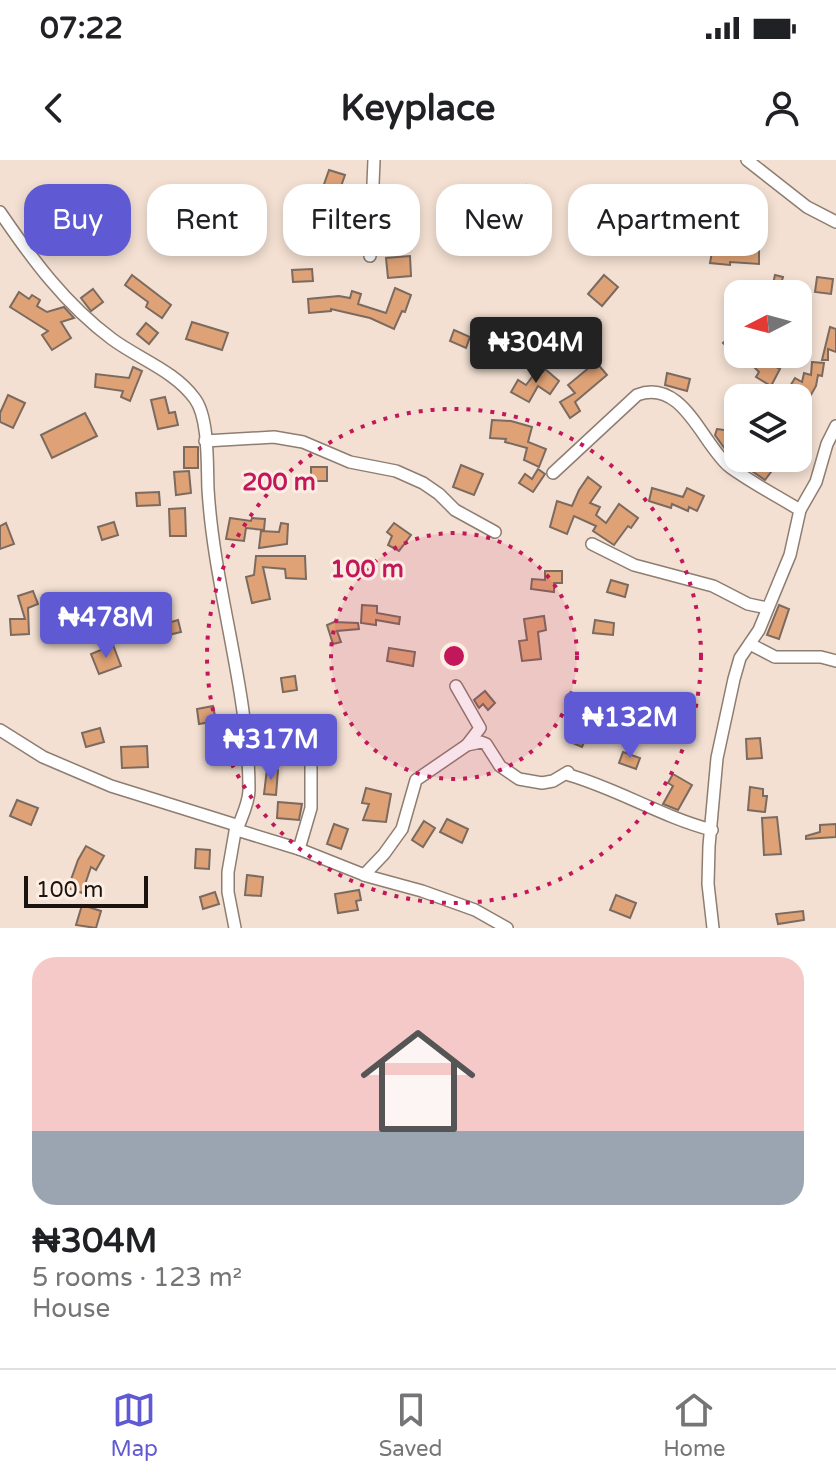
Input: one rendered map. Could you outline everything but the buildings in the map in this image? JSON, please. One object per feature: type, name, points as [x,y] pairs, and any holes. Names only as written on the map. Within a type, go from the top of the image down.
[{"type":"street","points":[[373,184],[374,160]]},
{"type":"street","points":[[747,160],[807,207],[836,222]]},
{"type":"street","points":[[0,212],[57,290],[76,309],[115,341],[162,370],[197,400],[204,426],[210,514],[248,768],[249,795],[236,828],[228,872],[228,892],[235,928]]},
{"type":"street","points":[[553,473],[637,395],[654,392],[676,401],[708,437],[727,465],[800,510]]},
{"type":"street","points":[[713,928],[708,884],[717,758],[724,722],[740,658],[759,630],[790,555],[800,510],[816,482],[827,444],[836,426]]},
{"type":"street","points":[[205,441],[274,437],[303,442],[350,462],[396,471],[423,483],[455,510],[495,532]]},
{"type":"street","points":[[592,544],[634,565],[713,586],[748,604],[767,608]]},
{"type":"street","points":[[750,644],[775,657],[821,657],[836,661]]},
{"type":"street","points":[[364,875],[402,829],[416,780],[467,745],[480,728],[456,686]]},
{"type":"street","points":[[0,730],[43,757],[111,786],[299,849],[364,875],[475,910],[507,928]]},
{"type":"street","points":[[467,745],[486,744],[500,766],[519,779],[553,781],[568,772],[680,822],[712,830]]},
{"type":"street","points":[[299,849],[311,808],[311,767]]}]
